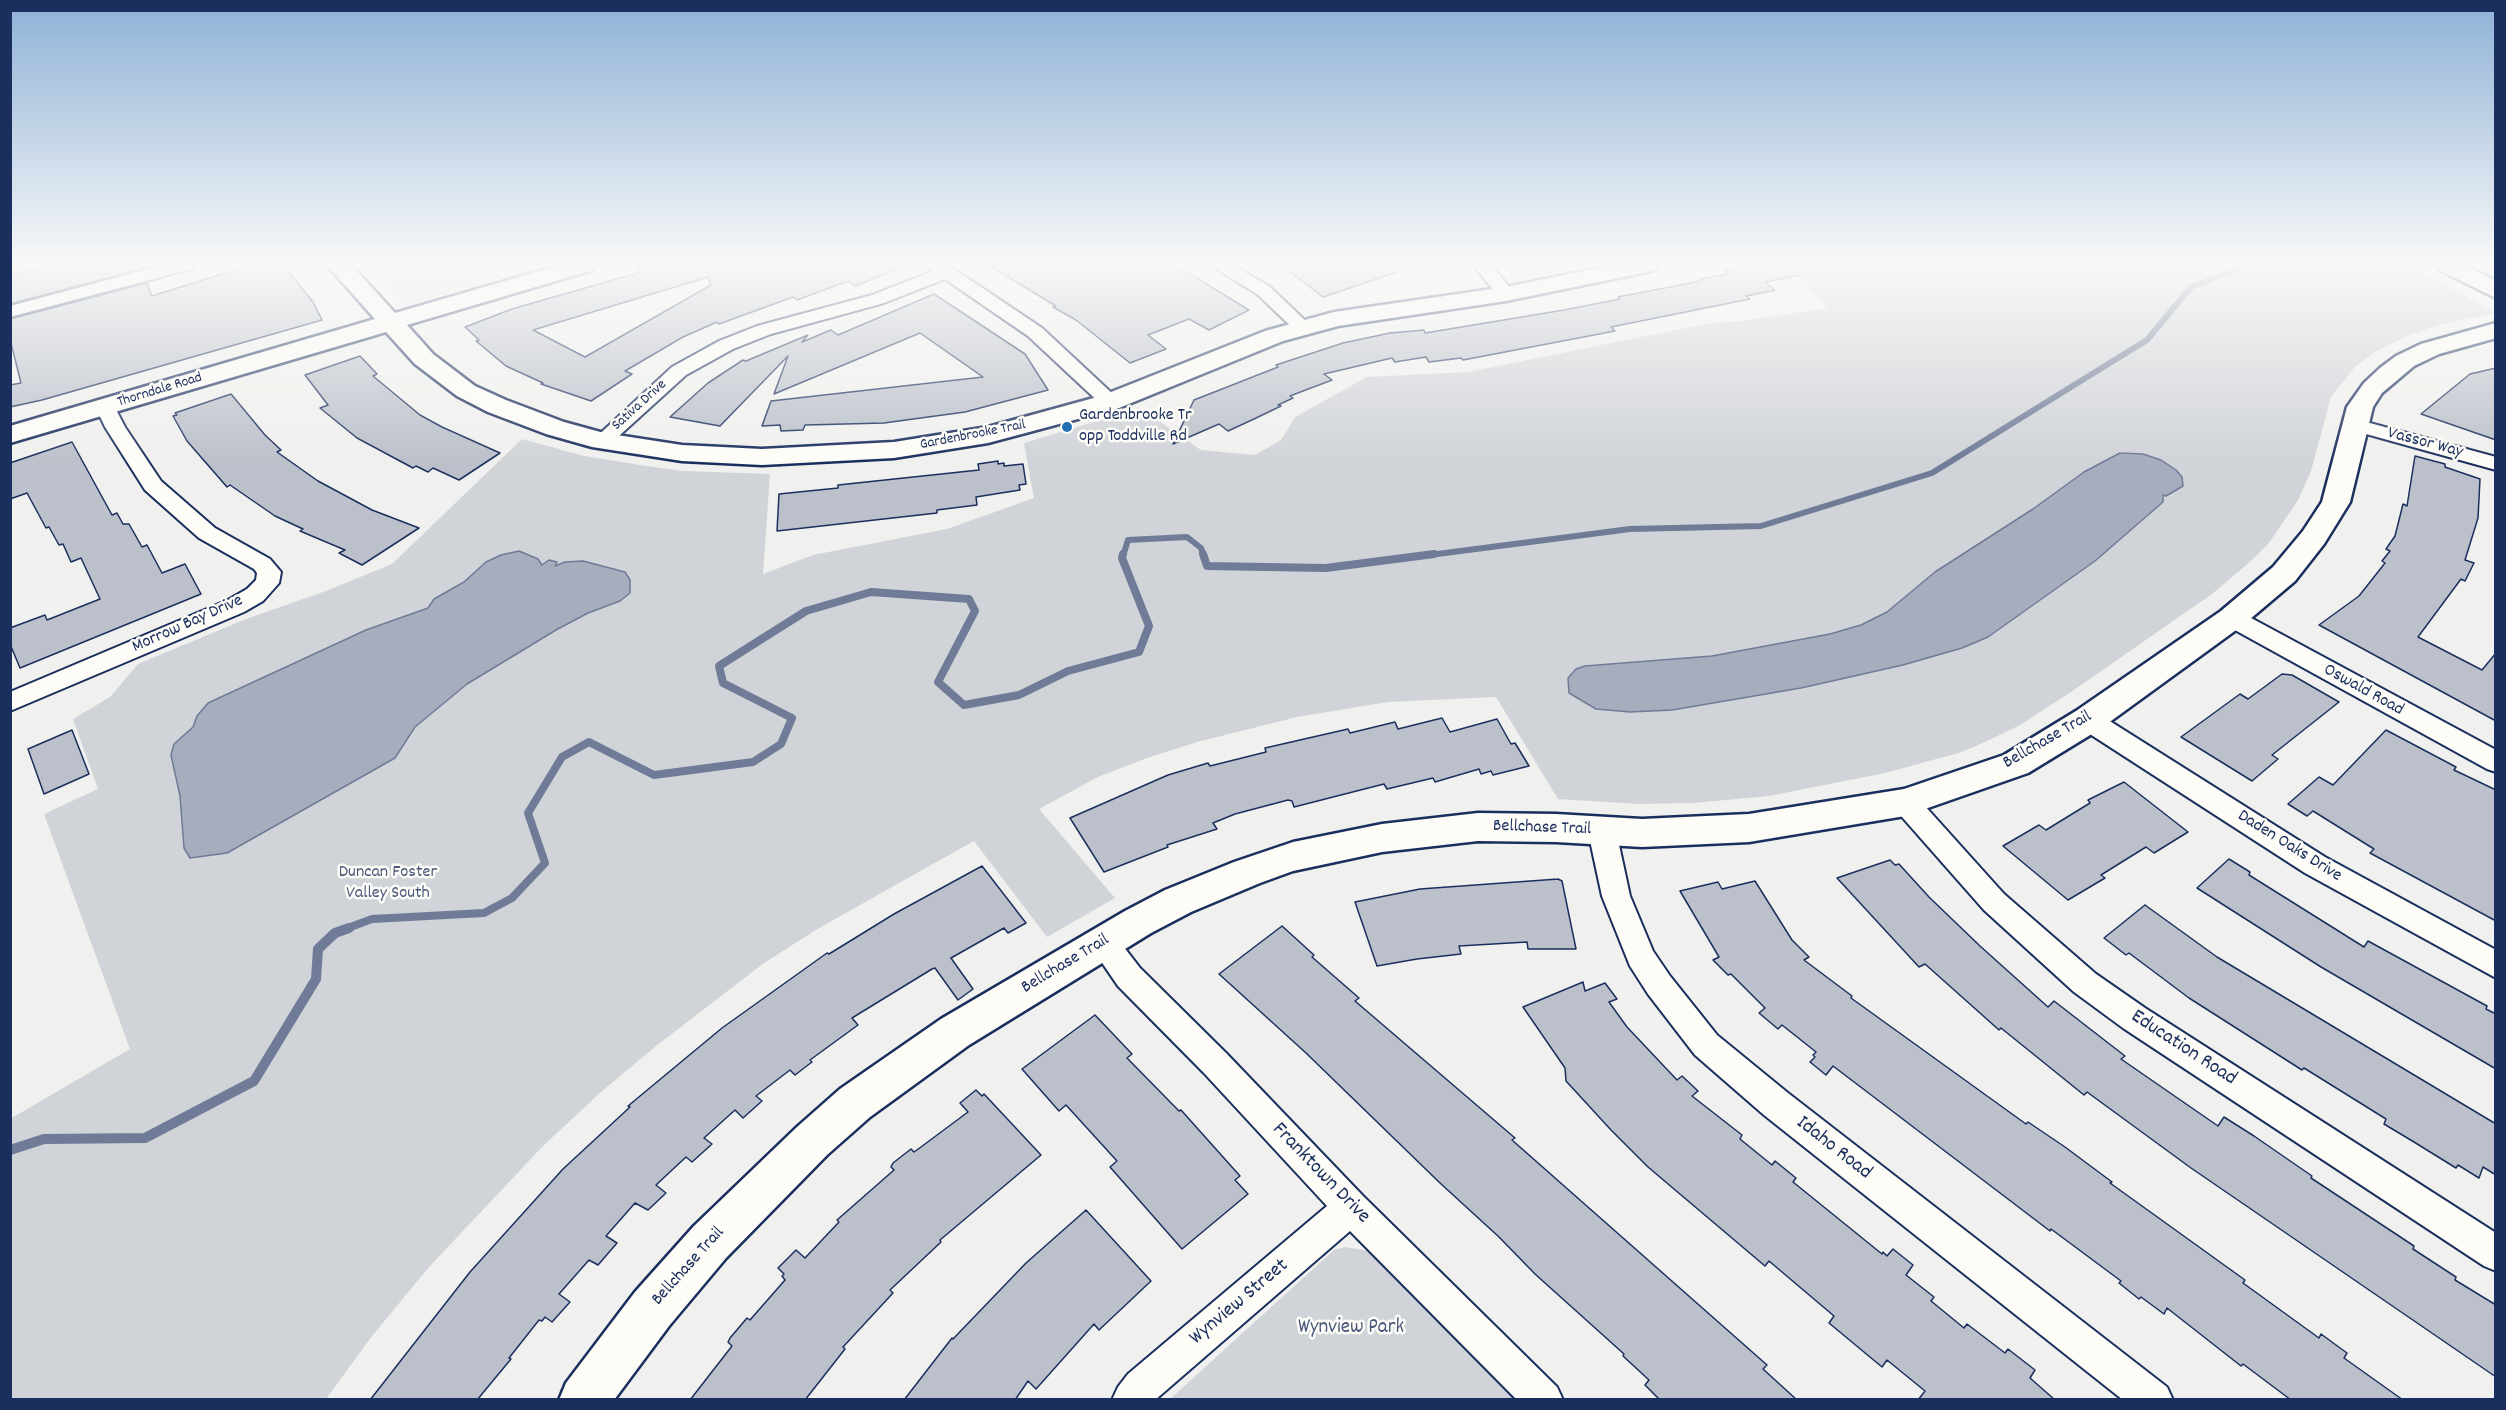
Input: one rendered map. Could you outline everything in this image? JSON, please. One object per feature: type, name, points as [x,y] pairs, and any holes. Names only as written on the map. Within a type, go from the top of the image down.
[{"type":"street","name":"Thorndale Road","points":[[10,435],[364,331]]},
{"type":"street","name":"Gardenbrooke Trail","points":[[397,331],[424,359],[466,391],[524,417],[602,441],[682,453],[720,456],[842,454],[894,450],[978,437],[1035,424],[1110,402],[1291,331]]},
{"type":"street","name":"Sativa Drive","points":[[602,441],[679,371],[726,345],[763,331]]},
{"type":"street","points":[[1033,331],[1110,402]]},
{"type":"street","name":"Bellchase Trail","points":[[583,1400],[652,1309],[710,1242],[787,1164],[855,1103],[955,1032],[1103,942],[1168,906],[1207,888],[1247,872],[1333,848],[1427,831],[1478,827],[1556,828],[1642,833],[1749,828],[1905,801],[2016,764],[2088,720],[2232,618],[2284,574],[2336,502],[2360,407],[2373,388],[2405,361],[2454,340],[2493,331]]},
{"type":"street","name":"Morrow Bay Drive","points":[[10,702],[237,606],[255,595],[267,583],[269,572],[262,564],[207,533],[153,485],[115,427],[106,408]]},
{"type":"street","name":"Vassor Way","points":[[2355,425],[2496,464]]},
{"type":"street","name":"Oswald Road","points":[[2232,618],[2496,762]]},
{"type":"street","name":"Daden Oaks Drive","points":[[2088,720],[2315,865],[2496,965]]},
{"type":"street","name":"Education Road","points":[[1905,801],[1994,902],[2085,983],[2134,1018],[2496,1254]]},
{"type":"street","name":"Idaho Road","points":[[1602,831],[1616,896],[1641,957],[1659,985],[1706,1045],[1776,1104],[2154,1400]]},
{"type":"street","name":"Franktown Drive","points":[[1103,942],[1129,977],[1215,1063],[1351,1208],[1544,1400]]},
{"type":"street","name":"Wynview Street","points":[[1131,1400],[1141,1387],[1351,1208]]},
{"type":"green space","name":"Duncan Foster Valley South","points":[[1671,331],[2422,331],[2376,351],[2355,367],[2331,397],[2311,471],[2298,500],[2269,543],[2252,560],[2212,594],[2071,692],[2020,725],[1987,741],[1962,752],[1885,773],[1769,796],[1693,803],[1639,804],[1558,799],[1496,697],[1388,702],[1297,717],[1197,742],[1147,758],[1098,777],[1039,809],[1115,898],[1047,937],[974,841],[819,928],[764,963],[656,1046],[601,1092],[543,1146],[430,1266],[372,1336],[326,1399],[11,1399],[10,1119],[130,1049],[44,814],[98,789],[73,719],[110,697],[138,664],[246,619],[326,591],[392,564],[522,439],[584,456],[646,466],[684,471],[770,474],[763,574],[813,555],[947,529],[1034,498],[1024,443],[1140,408],[1201,450],[1255,455],[1281,440],[1295,417],[1367,377],[1468,372]]},
{"type":"green space","name":"Wynview Park","points":[[1345,1247],[1369,1251],[1379,1258],[1522,1400],[1169,1400],[1334,1250]]},
{"type":"water","points":[[2120,453],[2143,454],[2161,460],[2182,477],[2183,486],[2166,496],[2163,495],[2163,502],[2095,561],[1988,637],[1962,648],[1903,665],[1801,688],[1672,710],[1630,712],[1596,709],[1569,693],[1568,678],[1576,669],[1585,666],[1712,656],[1830,634],[1861,625],[1887,612],[1935,572],[2033,509],[2084,472]]},
{"type":"water","points":[[519,551],[538,559],[542,565],[549,560],[557,562],[555,566],[565,562],[583,561],[625,572],[630,580],[630,593],[620,601],[588,613],[556,630],[467,684],[415,727],[395,758],[227,853],[190,858],[184,848],[180,796],[171,755],[174,744],[193,727],[197,716],[208,703],[366,630],[428,608],[434,599],[464,582],[486,562],[501,555]]},
{"type":"building","points":[[10,331],[284,331],[42,400],[10,407],[10,385],[21,383]]},
{"type":"building","points":[[469,331],[535,331],[585,357],[631,331],[697,331],[625,371],[632,374],[591,401],[541,384],[543,383],[506,366],[476,341],[479,340]]},
{"type":"building","points":[[829,331],[838,335],[848,331],[990,331],[1025,354],[1048,390],[965,412],[884,423],[805,425],[803,430],[781,431],[780,425],[762,426],[771,401],[983,377],[920,333],[774,394],[788,356],[720,426],[670,417],[708,383],[743,360],[746,361],[808,335],[802,342]]},
{"type":"building","points":[[1090,331],[1159,331],[1148,335],[1166,349],[1130,363]]},
{"type":"building","points":[[1424,331],[1425,333],[1438,331],[1615,331],[1463,360],[1461,358],[1429,362],[1426,357],[1395,362],[1392,358],[1324,374],[1332,380],[1290,396],[1293,398],[1254,419],[1228,431],[1219,424],[1173,444],[1194,400],[1278,367],[1276,365],[1343,343],[1390,333]]},
{"type":"building","points":[[360,356],[377,374],[373,376],[420,415],[500,453],[459,480],[433,468],[428,472],[416,466],[413,468],[357,438],[320,408],[328,405],[305,375]]},
{"type":"building","points":[[2496,368],[2496,440],[2421,414],[2470,374]]},
{"type":"building","points":[[231,394],[265,435],[281,450],[277,452],[318,481],[372,510],[419,528],[362,565],[339,553],[345,550],[300,531],[303,529],[275,516],[230,485],[227,487],[187,441],[173,416],[177,415],[175,413]]},
{"type":"building","points":[[72,442],[112,515],[117,513],[123,524],[129,524],[142,547],[147,545],[162,573],[185,564],[201,594],[20,668],[10,644],[10,628],[45,615],[47,620],[100,599],[81,558],[71,562],[63,544],[59,545],[49,527],[46,528],[27,493],[10,499],[10,463]]},
{"type":"building","points":[[2415,456],[2445,464],[2445,467],[2480,479],[2478,518],[2465,560],[2474,563],[2465,581],[2461,579],[2418,637],[2482,670],[2496,653],[2496,721],[2319,625],[2359,596],[2385,563],[2382,561],[2390,551],[2386,549],[2395,536],[2403,504],[2407,506]]},
{"type":"building","points":[[998,461],[998,464],[1004,463],[1004,466],[1023,464],[1026,484],[1019,485],[1020,490],[976,497],[977,505],[937,510],[937,513],[777,531],[779,494],[838,488],[838,485],[979,470],[978,464]]},
{"type":"building","points":[[2282,674],[2292,675],[2339,702],[2272,755],[2278,759],[2252,781],[2181,737],[2240,694],[2248,699]]},
{"type":"building","points":[[1442,718],[1450,732],[1497,719],[1511,744],[1515,743],[1529,766],[1493,775],[1491,771],[1481,774],[1479,769],[1435,782],[1433,778],[1387,789],[1384,784],[1294,807],[1292,801],[1288,800],[1235,814],[1213,823],[1217,829],[1167,845],[1168,847],[1104,872],[1070,818],[1168,775],[1208,763],[1210,766],[1266,752],[1265,748],[1348,729],[1350,733],[1395,722],[1398,729]]},
{"type":"building","points":[[72,730],[89,774],[44,794],[28,749]]},
{"type":"building","points":[[2386,730],[2456,767],[2454,770],[2496,790],[2496,921],[2370,853],[2374,849],[2313,811],[2307,816],[2288,804],[2319,777],[2333,785]]},
{"type":"building","points":[[2124,782],[2188,832],[2154,853],[2146,847],[2101,875],[2105,878],[2068,900],[2003,846],[2039,825],[2046,830],[2090,803],[2088,800]]},
{"type":"building","points":[[2229,859],[2250,872],[2249,875],[2364,947],[2368,941],[2487,1006],[2486,1009],[2496,1014],[2496,1069],[2321,967],[2197,888]]},
{"type":"building","points":[[1890,860],[1895,865],[1899,864],[1929,897],[1980,946],[2048,1007],[2054,1001],[2125,1056],[2121,1059],[2218,1126],[2224,1117],[2254,1136],[2312,1176],[2311,1178],[2414,1246],[2413,1249],[2456,1277],[2455,1280],[2496,1305],[2496,1377],[2191,1168],[2087,1092],[2084,1095],[2001,1028],[1999,1030],[1925,964],[1919,967],[1837,878]]},
{"type":"building","points":[[982,866],[1026,923],[1008,933],[1004,928],[951,958],[973,989],[958,1000],[935,968],[932,969],[852,1018],[858,1025],[810,1060],[812,1062],[795,1075],[790,1070],[756,1096],[762,1101],[743,1118],[735,1110],[704,1138],[712,1144],[692,1162],[686,1157],[656,1185],[666,1193],[648,1210],[635,1203],[606,1236],[617,1243],[598,1265],[589,1260],[559,1294],[570,1302],[552,1322],[545,1317],[542,1321],[539,1320],[477,1400],[370,1400],[470,1272],[563,1169],[630,1107],[628,1106],[722,1028],[827,953],[829,954],[894,914]]},
{"type":"building","points":[[1558,879],[1562,881],[1576,949],[1528,949],[1527,942],[1459,946],[1461,954],[1377,966],[1355,902],[1420,889]]},
{"type":"building","points":[[1755,881],[1792,940],[1809,957],[1804,960],[1852,996],[1851,998],[2026,1124],[2028,1122],[2065,1147],[2112,1182],[2110,1183],[2245,1280],[2243,1283],[2319,1338],[2321,1334],[2347,1353],[2344,1358],[2403,1400],[2291,1400],[2243,1364],[2241,1366],[2167,1308],[2164,1314],[2141,1297],[2139,1299],[2119,1283],[2121,1281],[2051,1229],[2050,1231],[1833,1066],[1826,1075],[1810,1062],[1816,1052],[1782,1025],[1778,1029],[1759,1013],[1765,1008],[1731,974],[1728,975],[1713,960],[1719,957],[1680,891],[1718,882],[1722,889]]},
{"type":"building","points":[[2145,905],[2217,957],[2496,1124],[2496,1175],[2483,1167],[2479,1178],[2458,1165],[2456,1168],[2384,1124],[2386,1119],[2304,1068],[2302,1070],[2189,998],[2129,953],[2126,955],[2104,938]]},
{"type":"building","points":[[1282,926],[1314,955],[1312,957],[1359,998],[1355,1001],[1515,1138],[1512,1140],[1767,1365],[1763,1369],[1797,1400],[1660,1400],[1645,1385],[1649,1380],[1623,1356],[1624,1354],[1535,1274],[1306,1053],[1219,974]]},
{"type":"building","points":[[1583,982],[1585,991],[1605,983],[1617,999],[1609,1002],[1627,1027],[1677,1080],[1682,1076],[1698,1091],[1692,1096],[1742,1135],[1740,1139],[1772,1165],[1775,1161],[1796,1178],[1793,1182],[1882,1254],[1883,1252],[1887,1256],[1893,1249],[1913,1265],[1906,1275],[1934,1297],[1931,1301],[1964,1328],[1967,1324],[2005,1353],[2008,1349],[2035,1370],[2030,1378],[2055,1400],[1918,1400],[1925,1391],[1887,1360],[1882,1367],[1829,1323],[1834,1316],[1769,1261],[1765,1266],[1648,1167],[1566,1081],[1565,1068],[1523,1007]]},
{"type":"building","points":[[1095,1015],[1132,1054],[1127,1058],[1179,1111],[1181,1110],[1240,1176],[1235,1180],[1248,1194],[1182,1249],[1110,1167],[1117,1161],[1066,1105],[1059,1111],[1022,1069]]},
{"type":"building","points":[[976,1090],[982,1096],[984,1094],[1041,1155],[940,1240],[941,1242],[890,1290],[893,1293],[843,1347],[845,1349],[805,1400],[690,1400],[732,1346],[728,1342],[730,1338],[747,1318],[750,1320],[785,1280],[782,1276],[784,1274],[778,1268],[796,1250],[805,1258],[839,1222],[837,1220],[894,1170],[891,1167],[893,1163],[911,1149],[914,1152],[968,1112],[960,1103]]},
{"type":"building","points":[[1086,1210],[1151,1281],[1099,1330],[1094,1324],[1036,1389],[1028,1381],[1015,1400],[904,1400],[952,1338],[1026,1263]]},
{"type":"waterway","points":[[1422,556],[1630,529],[1761,526],[1932,473],[2147,340],[2155,331]]},
{"type":"waterway","points":[[1123,556],[1128,540],[1187,537],[1201,548],[1204,556]]},
{"type":"waterway","points":[[345,929],[372,919],[484,913],[512,898],[545,863],[528,813],[562,757],[589,742],[654,775],[753,762],[781,744],[792,718],[723,683],[719,666],[806,611],[871,592],[969,599],[975,611],[938,682],[964,705],[1019,695],[1068,671],[1139,652],[1149,626],[1122,558],[1123,554]]},
{"type":"waterway","points":[[1203,554],[1207,566],[1326,568],[1434,554]]},
{"type":"waterway","points":[[10,1150],[44,1139],[145,1138],[254,1081],[316,979],[318,949],[335,933],[349,928]]},
{"type":"place","name":"Gardenbrooke Tr opp Toddville Rd","points":[[1067,427]]}]
